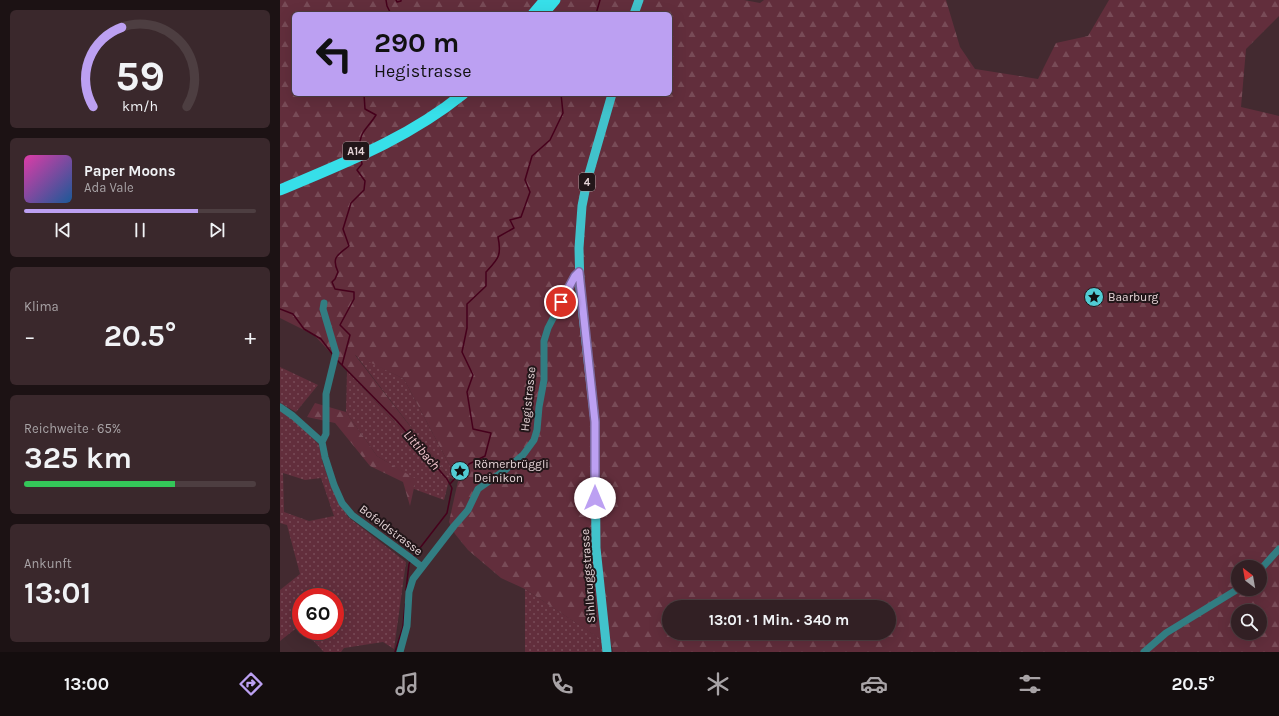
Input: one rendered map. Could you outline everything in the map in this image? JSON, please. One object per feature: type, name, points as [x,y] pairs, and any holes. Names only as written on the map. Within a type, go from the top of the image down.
[{"type":"highway","points":[[535,12],[545,0]]},
{"type":"highway","points":[[545,12],[555,0]]},
{"type":"highway","name":"A14","points":[[401,132],[448,96]]},
{"type":"highway","name":"A14","points":[[280,190],[355,151],[401,132],[436,115],[460,96]]},
{"type":"highway","name":"A14","points":[[280,182],[309,174]]},
{"type":"main road","points":[[635,12],[639,0]]},
{"type":"main road","name":"Sihlbruggstrasse","points":[[607,652],[596,548],[595,422],[579,272],[582,206],[587,181],[611,96]]},
{"type":"street","name":"Hegistrasse","points":[[400,652],[407,626],[409,592],[413,580],[468,510],[478,489],[523,455],[534,440],[537,430],[539,407],[544,380],[544,341],[548,328],[575,276],[579,272]]},
{"type":"street","name":"Bofeldstrasse","points":[[324,303],[323,309],[336,353],[326,394],[326,434],[322,442],[334,485],[342,503],[352,515],[422,567]]},
{"type":"street","points":[[280,407],[293,416],[322,442]]},
{"type":"street","points":[[1267,562],[1279,548]]},
{"type":"street","points":[[1144,652],[1166,633],[1231,593]]},
{"type":"green space","points":[[280,0],[744,0],[760,3],[764,0],[946,0],[960,47],[975,69],[1038,79],[1056,43],[1088,36],[1109,0],[1279,0],[1279,16],[1246,49],[1241,107],[1279,116],[1279,652],[613,652],[612,647],[525,589],[501,578],[468,550],[455,534],[449,522],[458,481],[404,379],[355,355],[450,478],[449,480],[314,335],[280,318]]},
{"type":"green space","points":[[355,354],[404,379],[458,481],[450,478]]},
{"type":"green space","points":[[280,367],[318,385],[296,412],[280,403]]},
{"type":"green space","points":[[347,371],[449,480],[444,500],[414,489],[415,479],[377,456],[346,412]]},
{"type":"green space","points":[[315,403],[346,412],[377,456],[416,479],[410,506],[403,482],[370,466],[335,423],[307,417]]},
{"type":"green space","points":[[280,410],[292,416],[319,445],[329,481],[348,517],[406,562],[394,649],[383,642],[344,648],[341,652],[324,652],[313,640],[344,640],[344,588],[292,588],[292,632],[280,641],[280,590],[300,574],[287,525],[280,523]],"holes":[[[283,473],[305,480],[321,478],[334,516],[309,521],[284,512]]]},
{"type":"green space","points":[[525,589],[602,640],[603,652],[525,652]]},
{"type":"waterway","points":[[386,0],[390,12]]},
{"type":"waterway","points":[[396,0],[397,2],[401,0]]},
{"type":"waterway","points":[[597,12],[600,0]]},
{"type":"waterway","points":[[360,152],[360,139],[376,115],[365,109],[364,96]]},
{"type":"waterway","points":[[465,468],[469,464],[485,456],[491,433],[473,429],[467,392],[473,375],[462,352],[467,328],[467,304],[486,286],[486,272],[498,257],[500,249],[498,237],[514,228],[510,220],[521,217],[530,192],[525,180],[532,156],[550,140],[563,113],[561,96]]},
{"type":"waterway","points":[[342,365],[350,335],[340,325],[354,299],[354,292],[335,289],[332,282],[338,272],[335,263],[337,257],[349,246],[343,229],[351,203],[364,190],[365,181],[357,170],[362,164],[361,159]]},
{"type":"waterway","name":"Littibach","points":[[280,309],[293,314],[304,329],[321,339],[333,355]]},
{"type":"waterway","name":"Littibach","points":[[337,360],[397,421],[447,479],[452,488],[447,513],[413,557]]},
{"type":"waterway","points":[[450,484],[458,475]]},
{"type":"waterway","name":"Littibach","points":[[406,590],[409,564],[411,560]]},
{"type":"waterway","name":"Littibach","points":[[395,652],[403,627],[405,604]]},
{"type":"place","name":"Baarburg","points":[[1094,297]]},
{"type":"place","name":"Römerbrüggli Deinikon","points":[[460,471]]},
{"type":"route","points":[[561,302],[575,276],[579,272],[595,422],[595,498]]}]
